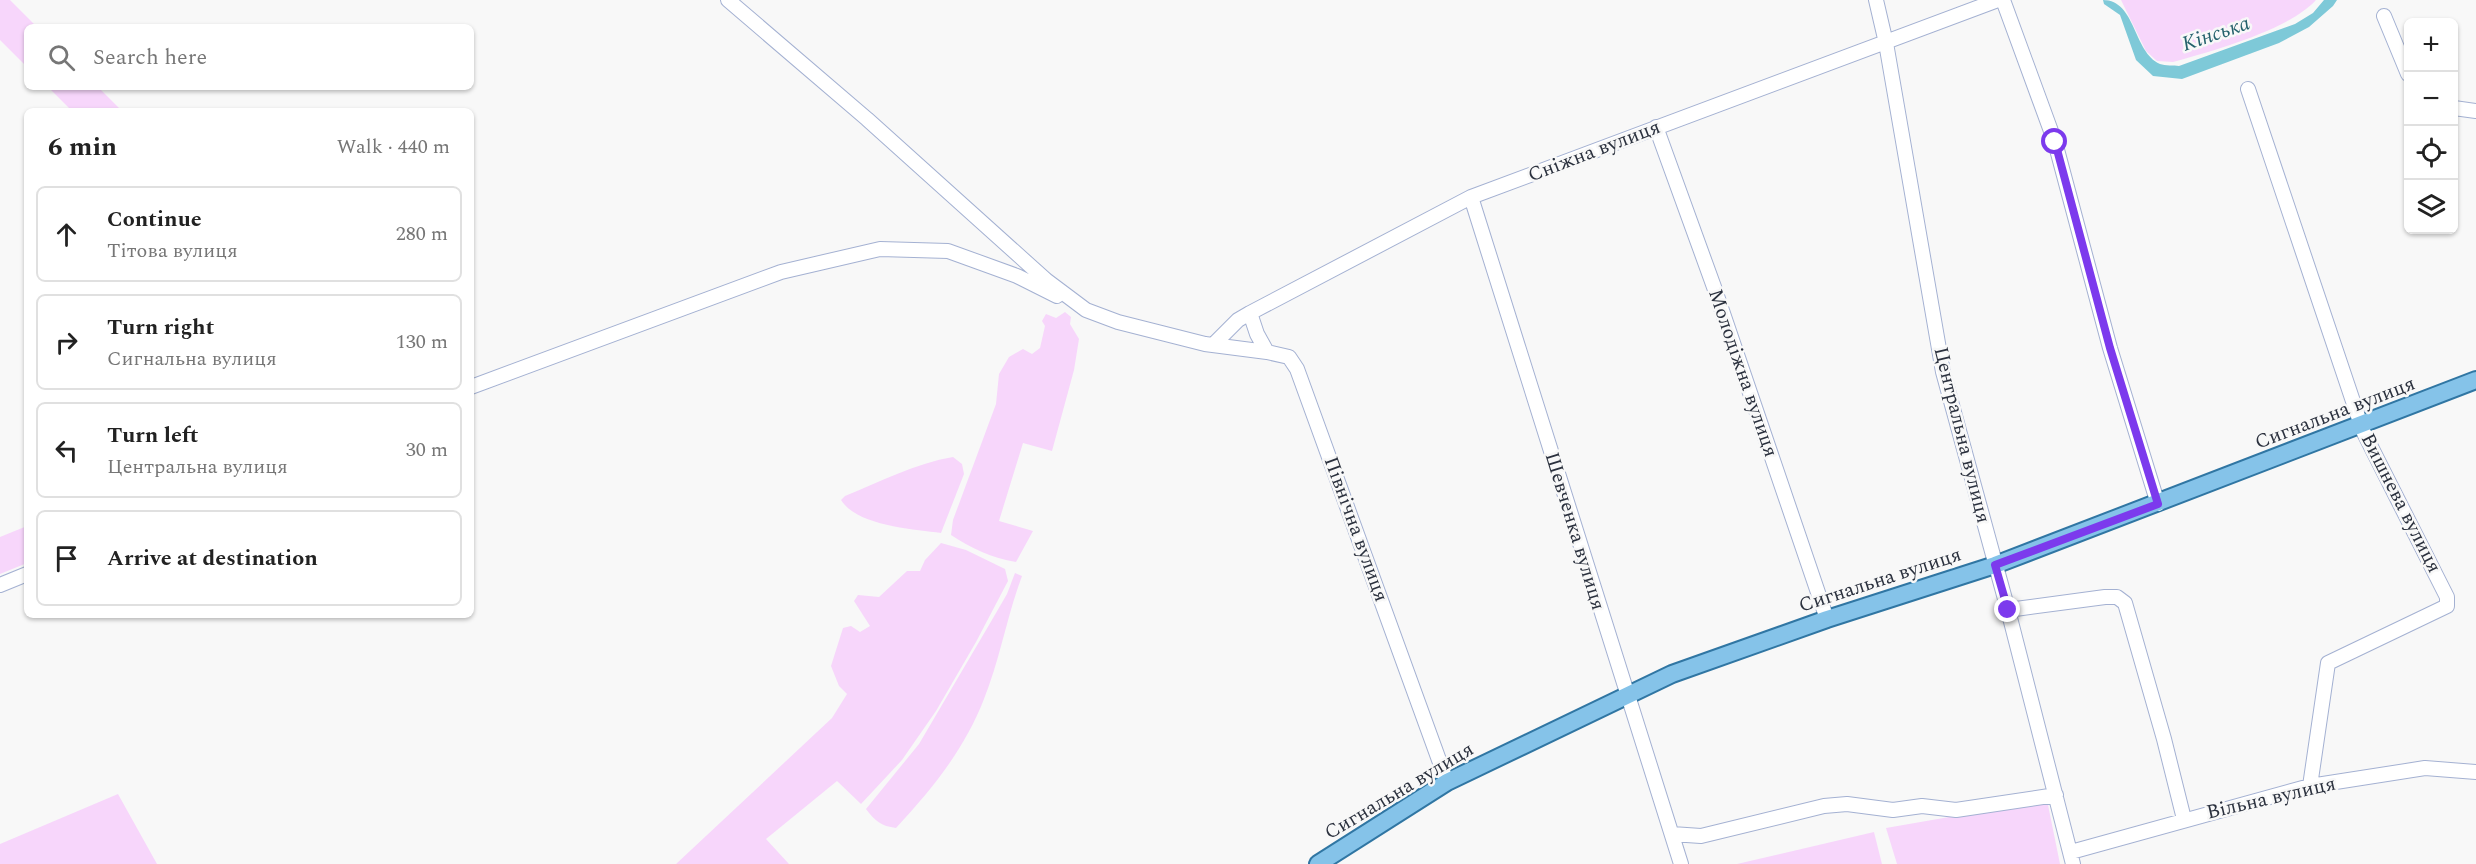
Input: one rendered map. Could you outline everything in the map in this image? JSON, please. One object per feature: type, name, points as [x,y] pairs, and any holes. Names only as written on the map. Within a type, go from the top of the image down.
[{"type":"main road","name":"Сигнальна вулиця","points":[[1318,864],[1447,782],[1672,674],[1995,565],[2476,380]]},
{"type":"street","points":[[728,0],[867,118],[1046,280],[1086,310]]},
{"type":"street","name":"Центральна вулиця","points":[[1876,0],[1886,43],[1943,372],[2072,858]]},
{"type":"street","name":"Сніжна вулиця","points":[[1209,344],[1250,313],[1471,197],[1998,0]]},
{"type":"street","points":[[2003,0],[2055,142],[2110,348],[2158,504]]},
{"type":"street","points":[[2384,16],[2408,72]]},
{"type":"street","name":"Вишнева вулиця","points":[[2248,89],[2361,425],[2448,597],[2447,606],[2328,663],[2310,786]]},
{"type":"street","points":[[2458,109],[2476,111]]},
{"type":"street","name":"Молодіжна вулиця","points":[[1656,127],[1714,287],[1827,620]]},
{"type":"street","name":"Шевченка вулиця","points":[[1471,197],[1681,864]]},
{"type":"street","points":[[474,386],[781,272],[880,249],[948,251],[1017,276],[1086,310]]},
{"type":"street","name":"Північна вулиця","points":[[1086,310],[1118,321],[1209,344],[1289,357],[1297,369],[1447,782]]},
{"type":"street","points":[[1250,313],[1257,334],[1267,352]]},
{"type":"street","points":[[0,585],[24,575]]},
{"type":"street","points":[[2008,610],[2105,597],[2117,597],[2125,603],[2184,819]]},
{"type":"street","name":"Вільна вулиця","points":[[2072,858],[2184,819],[2310,786],[2425,768],[2476,772]]},
{"type":"street","points":[[1672,834],[1701,836],[1824,806],[1847,804],[1893,810],[1922,806],[1956,810],[2056,795]]},
{"type":"shaded area","points":[[0,0],[10,0],[34,24],[24,24],[24,64],[0,40]]},
{"type":"shaded area","points":[[2121,0],[2316,0],[2304,11],[2269,30],[2173,62],[2157,61],[2146,51]]},
{"type":"shaded area","points":[[51,90],[101,90],[119,108],[69,108]]},
{"type":"shaded area","points":[[1065,312],[1071,317],[1070,324],[1079,339],[1074,370],[1052,451],[1023,443],[999,521],[1033,531],[1016,562],[982,552],[951,535],[953,520],[996,404],[999,374],[1009,357],[1023,349],[1032,354],[1040,348],[1045,326],[1042,321],[1046,314],[1056,318]]},
{"type":"shaded area","points":[[953,457],[962,464],[964,474],[941,533],[901,528],[872,521],[859,516],[841,500],[845,496],[912,468]]},
{"type":"shaded area","points":[[24,527],[24,564],[0,574],[0,537]]},
{"type":"shaded area","points":[[941,543],[966,550],[1005,569],[1008,581],[936,711],[902,760],[861,804],[837,781],[766,839],[789,864],[676,864],[832,718],[847,694],[839,686],[831,666],[843,628],[851,626],[860,632],[870,626],[854,601],[858,595],[879,597],[907,571],[920,571],[925,560]]},
{"type":"shaded area","points":[[1015,573],[1022,576],[990,684],[967,735],[935,783],[896,828],[882,824],[875,820],[866,809],[919,744],[1007,594]]},
{"type":"shaded area","points":[[118,794],[157,864],[0,864],[0,844]]},
{"type":"shaded area","points":[[2047,800],[2060,864],[1897,864],[1886,828]]},
{"type":"shaded area","points":[[1874,832],[1882,864],[1737,864]]},
{"type":"water","points":[[2103,0],[2114,2],[2122,8],[2151,58],[2162,65],[2179,66],[2295,24],[2313,13],[2324,0],[2337,0],[2309,27],[2279,43],[2182,79],[2153,76],[2136,60],[2120,15],[2104,4]]},
{"type":"route","points":[[2008,610],[1995,565],[2158,504],[2110,348],[2055,142]]},
{"type":"water label","name":"Кінська","points":[[2216,34]]}]
